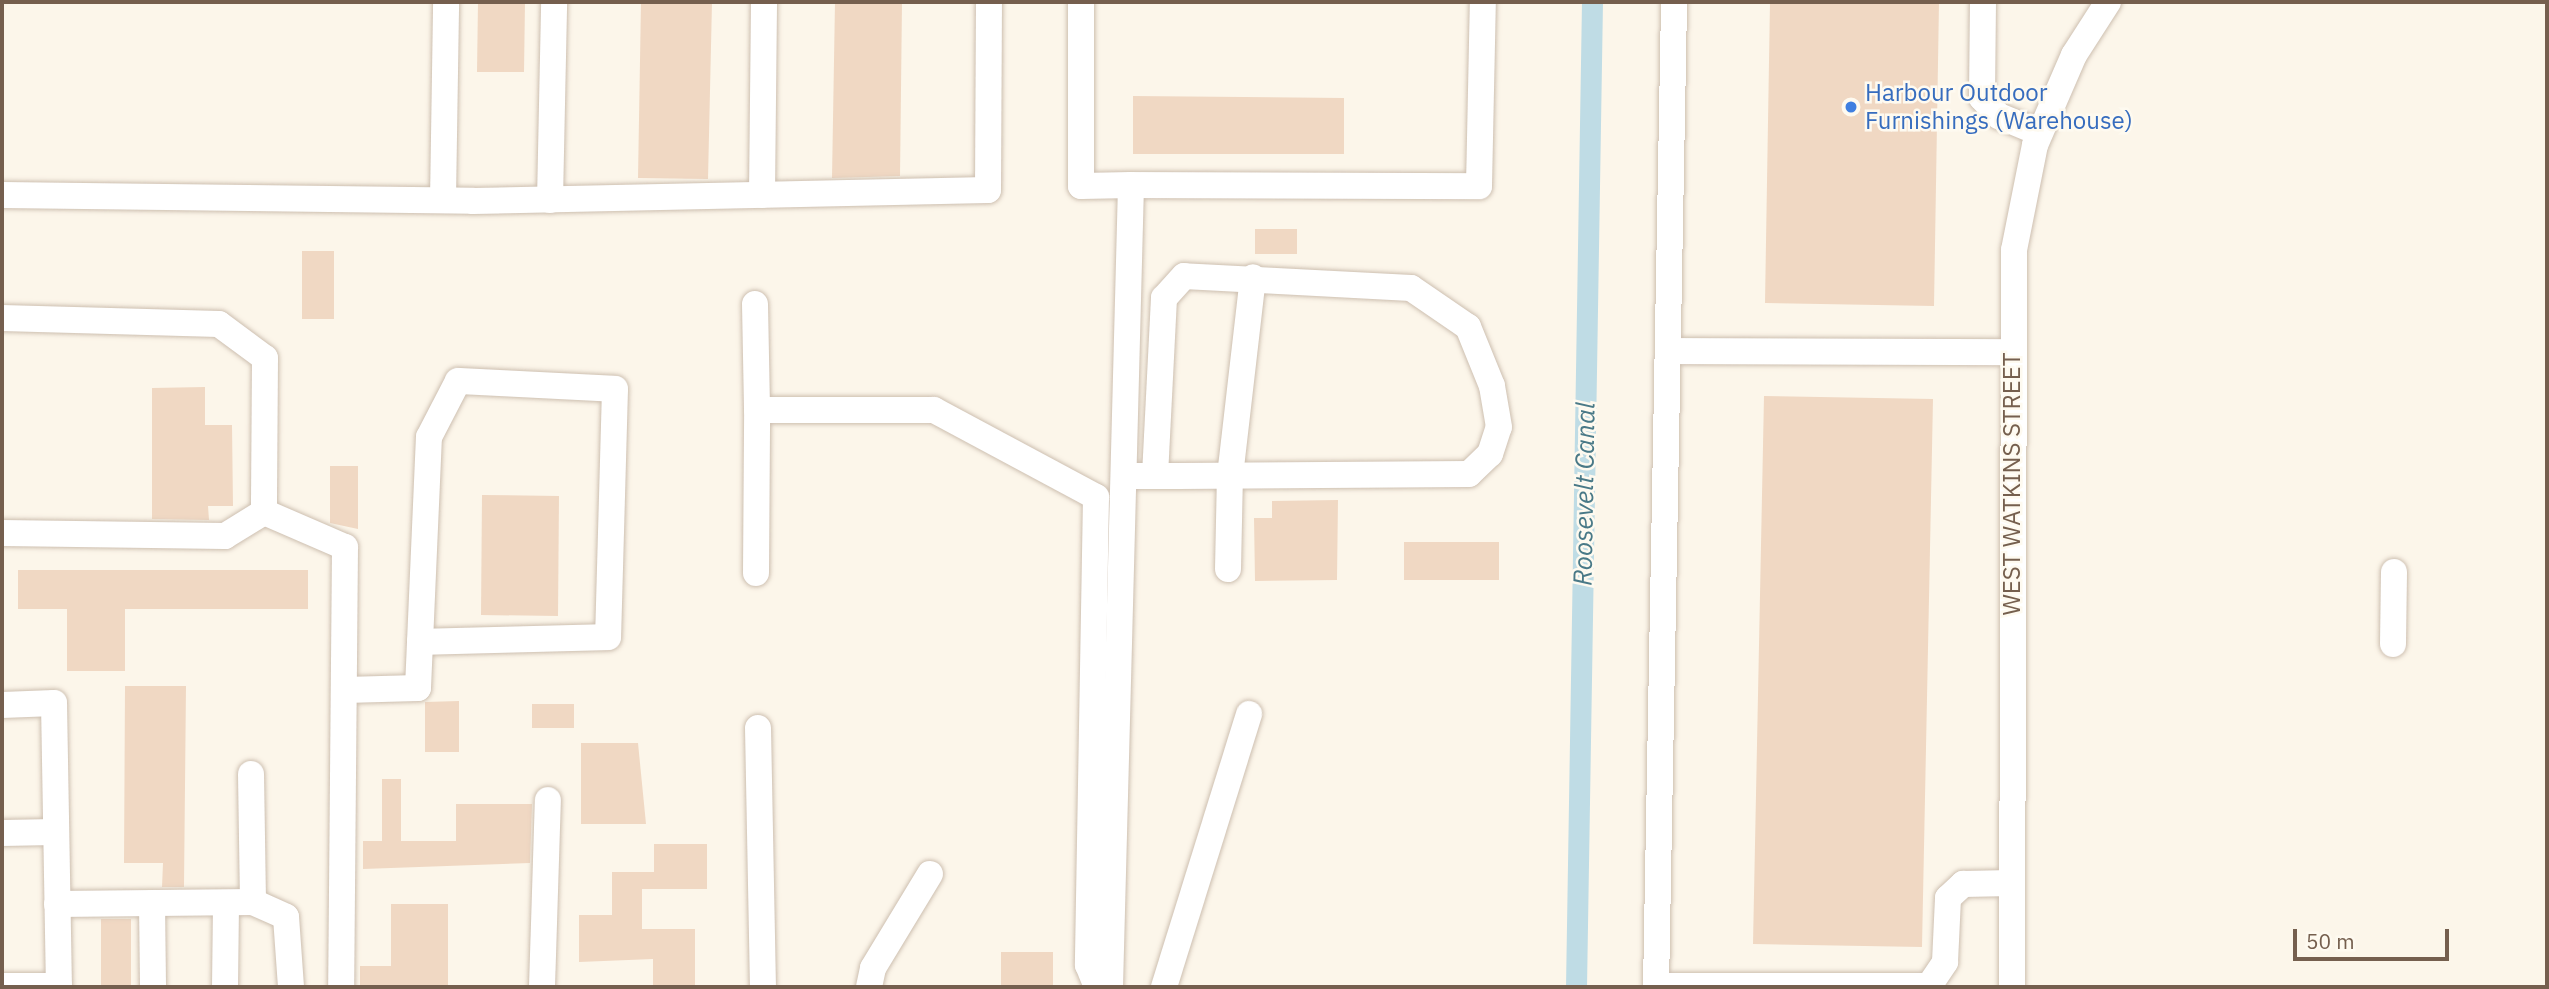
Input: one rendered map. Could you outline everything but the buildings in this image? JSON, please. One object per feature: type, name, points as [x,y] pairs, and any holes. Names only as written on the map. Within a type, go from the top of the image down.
[{"type":"street","points":[[443,201],[446,2]]},
{"type":"street","points":[[550,200],[554,2]]},
{"type":"street","points":[[762,195],[764,2]]},
{"type":"street","points":[[2,195],[443,201],[988,190],[989,2]]},
{"type":"street","points":[[1081,2],[1081,186],[1479,186],[1483,2]]},
{"type":"street","points":[[1674,2],[1656,987],[1929,986],[1945,962],[1948,898],[1963,884],[2012,883]]},
{"type":"street","points":[[1983,2],[1982,98],[1999,117],[2040,133]]},
{"type":"street","name":"WEST WATKINS STREET","points":[[2012,987],[2014,250],[2040,133],[2074,55],[2108,2]]},
{"type":"street","points":[[1110,987],[1126,476],[1130,185]]},
{"type":"street","points":[[1126,476],[1155,476],[1230,476],[1469,474],[1490,454],[1499,427],[1492,386],[1468,327],[1430,296],[1378,284],[1184,276],[1164,298],[1155,476]]},
{"type":"street","points":[[1228,569],[1230,476],[1254,277]]},
{"type":"street","points":[[755,304],[757,573]]},
{"type":"street","points":[[2,318],[219,324],[265,358],[264,512]]},
{"type":"street","points":[[1669,351],[2013,352]]},
{"type":"street","points":[[345,690],[418,688],[420,642],[429,437],[458,381],[615,389],[608,637],[420,642]]},
{"type":"street","points":[[757,410],[934,410],[1096,497],[1088,965],[1097,987]]},
{"type":"street","points":[[2,534],[225,536],[264,512]]},
{"type":"street","points":[[264,512],[345,547],[341,987]]},
{"type":"street","points":[[2393,645],[2394,572]]},
{"type":"street","points":[[2,705],[54,703],[59,987],[2,986]]},
{"type":"street","points":[[1164,987],[1249,714]]},
{"type":"street","points":[[758,728],[763,987]]},
{"type":"street","points":[[251,774],[253,902]]},
{"type":"street","points":[[542,987],[548,800]]},
{"type":"street","points":[[2,833],[55,832]]},
{"type":"street","points":[[869,987],[873,968],[930,874]]},
{"type":"street","points":[[57,904],[253,902],[286,917],[291,987]]},
{"type":"street","points":[[152,903],[153,987]]},
{"type":"street","points":[[225,987],[226,904]]},
{"type":"waterway","name":"Roosevelt Canal","points":[[1576,987],[1592,2]]},
{"type":"place","name":"Harbour Outdoor Furnishings (Warehouse)","points":[[1851,107]]}]
